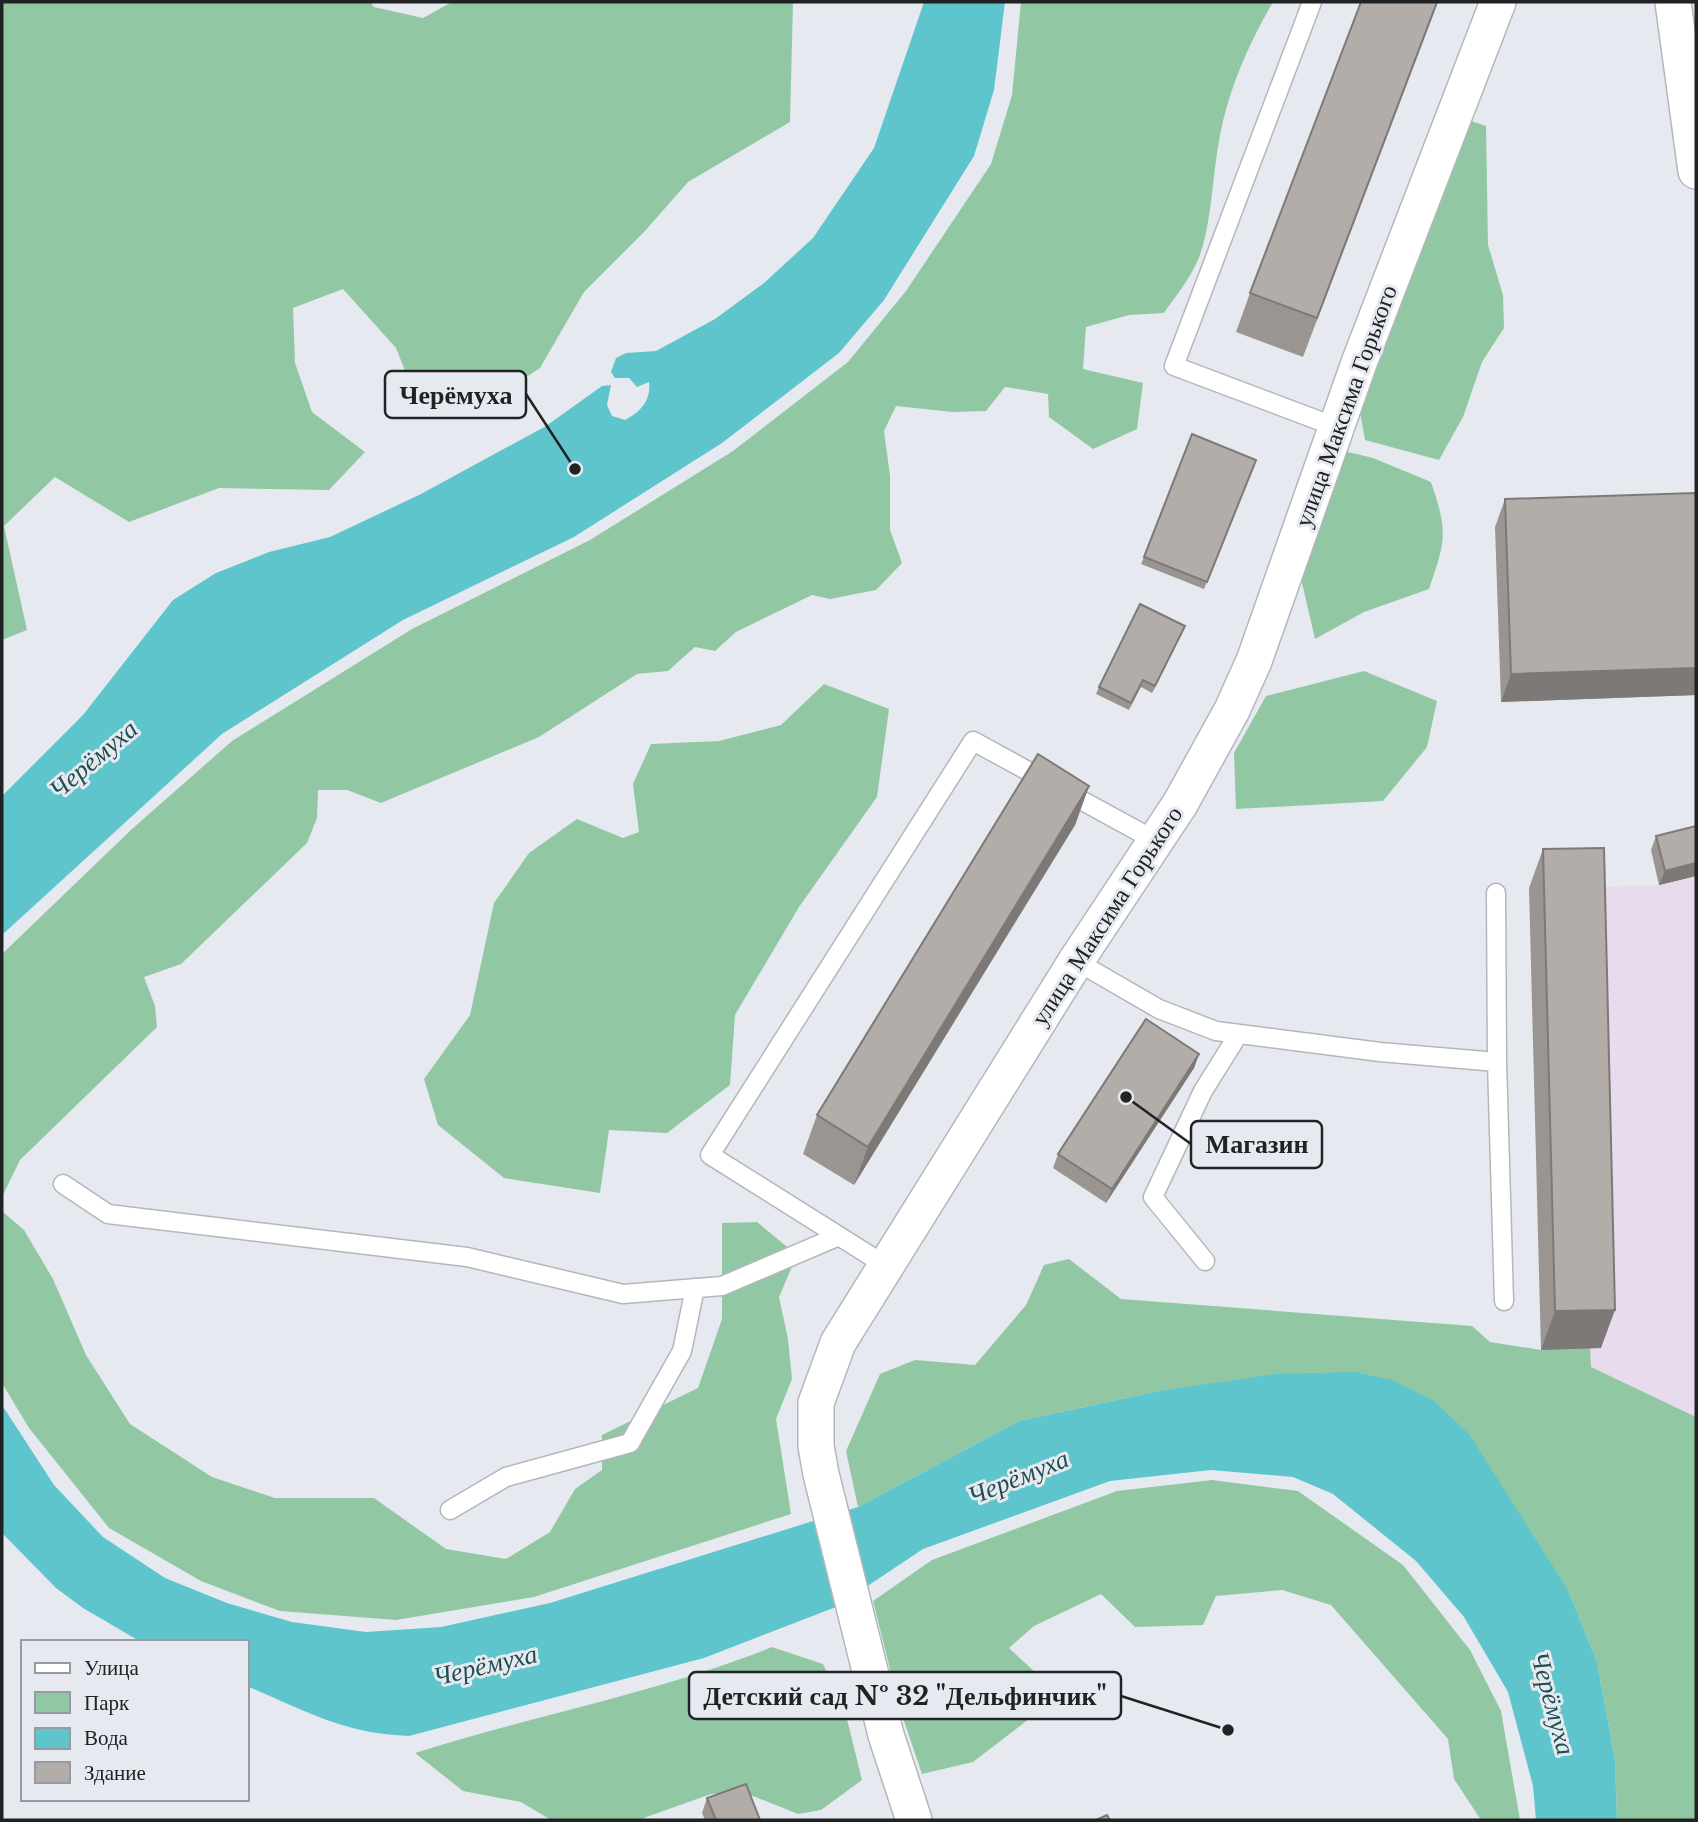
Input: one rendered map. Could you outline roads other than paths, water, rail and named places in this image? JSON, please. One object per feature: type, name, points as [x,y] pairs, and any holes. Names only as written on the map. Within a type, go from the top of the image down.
[{"type":"street","name":"улица Максима Горького","points":[[914,1820],[886,1735],[821,1474],[816,1446],[816,1403],[820,1384],[838,1343],[885,1265],[1076,961],[1205,763],[1254,661],[1336,427],[1498,2]]},
{"type":"street","points":[[1673,2],[1696,171]]},
{"type":"lane","points":[[1312,2],[1174,366],[1336,427]]},
{"type":"lane","points":[[885,1265],[710,1155],[974,741],[1156,841]]},
{"type":"lane","points":[[1496,892],[1497,1062],[1504,1301]]},
{"type":"lane","points":[[1076,961],[1159,1009],[1207,1028],[1380,1052],[1497,1062]]},
{"type":"lane","points":[[1205,1261],[1153,1197],[1203,1091],[1238,1034]]},
{"type":"lane","points":[[63,1184],[108,1214],[467,1257],[623,1294],[722,1286],[839,1236]]},
{"type":"lane","points":[[450,1510],[506,1477],[629,1443],[682,1351],[695,1288]]},
{"type":"water","name":"Черёмуха","points":[[924,2],[1005,2],[994,90],[974,156],[884,300],[839,353],[722,443],[574,537],[403,620],[222,734],[2,935],[2,796],[83,715],[173,600],[216,573],[269,552],[330,537],[421,494],[546,426],[602,386],[611,385],[607,405],[612,416],[625,420],[636,413],[647,400],[649,382],[637,387],[629,378],[615,378],[611,372],[616,358],[626,353],[656,351],[715,319],[764,283],[813,238],[874,148]]},
{"type":"water","name":"Черёмуха","points":[[1354,1372],[1392,1380],[1434,1401],[1469,1434],[1568,1590],[1597,1662],[1615,1760],[1617,1820],[1536,1820],[1533,1786],[1508,1692],[1464,1617],[1416,1561],[1333,1494],[1293,1477],[1211,1470],[1110,1481],[923,1549],[836,1607],[704,1658],[409,1736],[345,1726],[248,1686],[248,1640],[138,1640],[83,1608],[56,1588],[2,1533],[2,1405],[54,1485],[103,1537],[165,1578],[227,1603],[292,1622],[366,1632],[441,1627],[550,1603],[858,1507],[1019,1421],[1159,1391],[1275,1374]]},
{"type":"place","name":"Черёмуха","points":[[575,469]]},
{"type":"place","name":"Магазин","points":[[1126,1097]]},
{"type":"place","name":"Детский сад № 32 \"Дельфинчик\"","points":[[1228,1730]]}]
